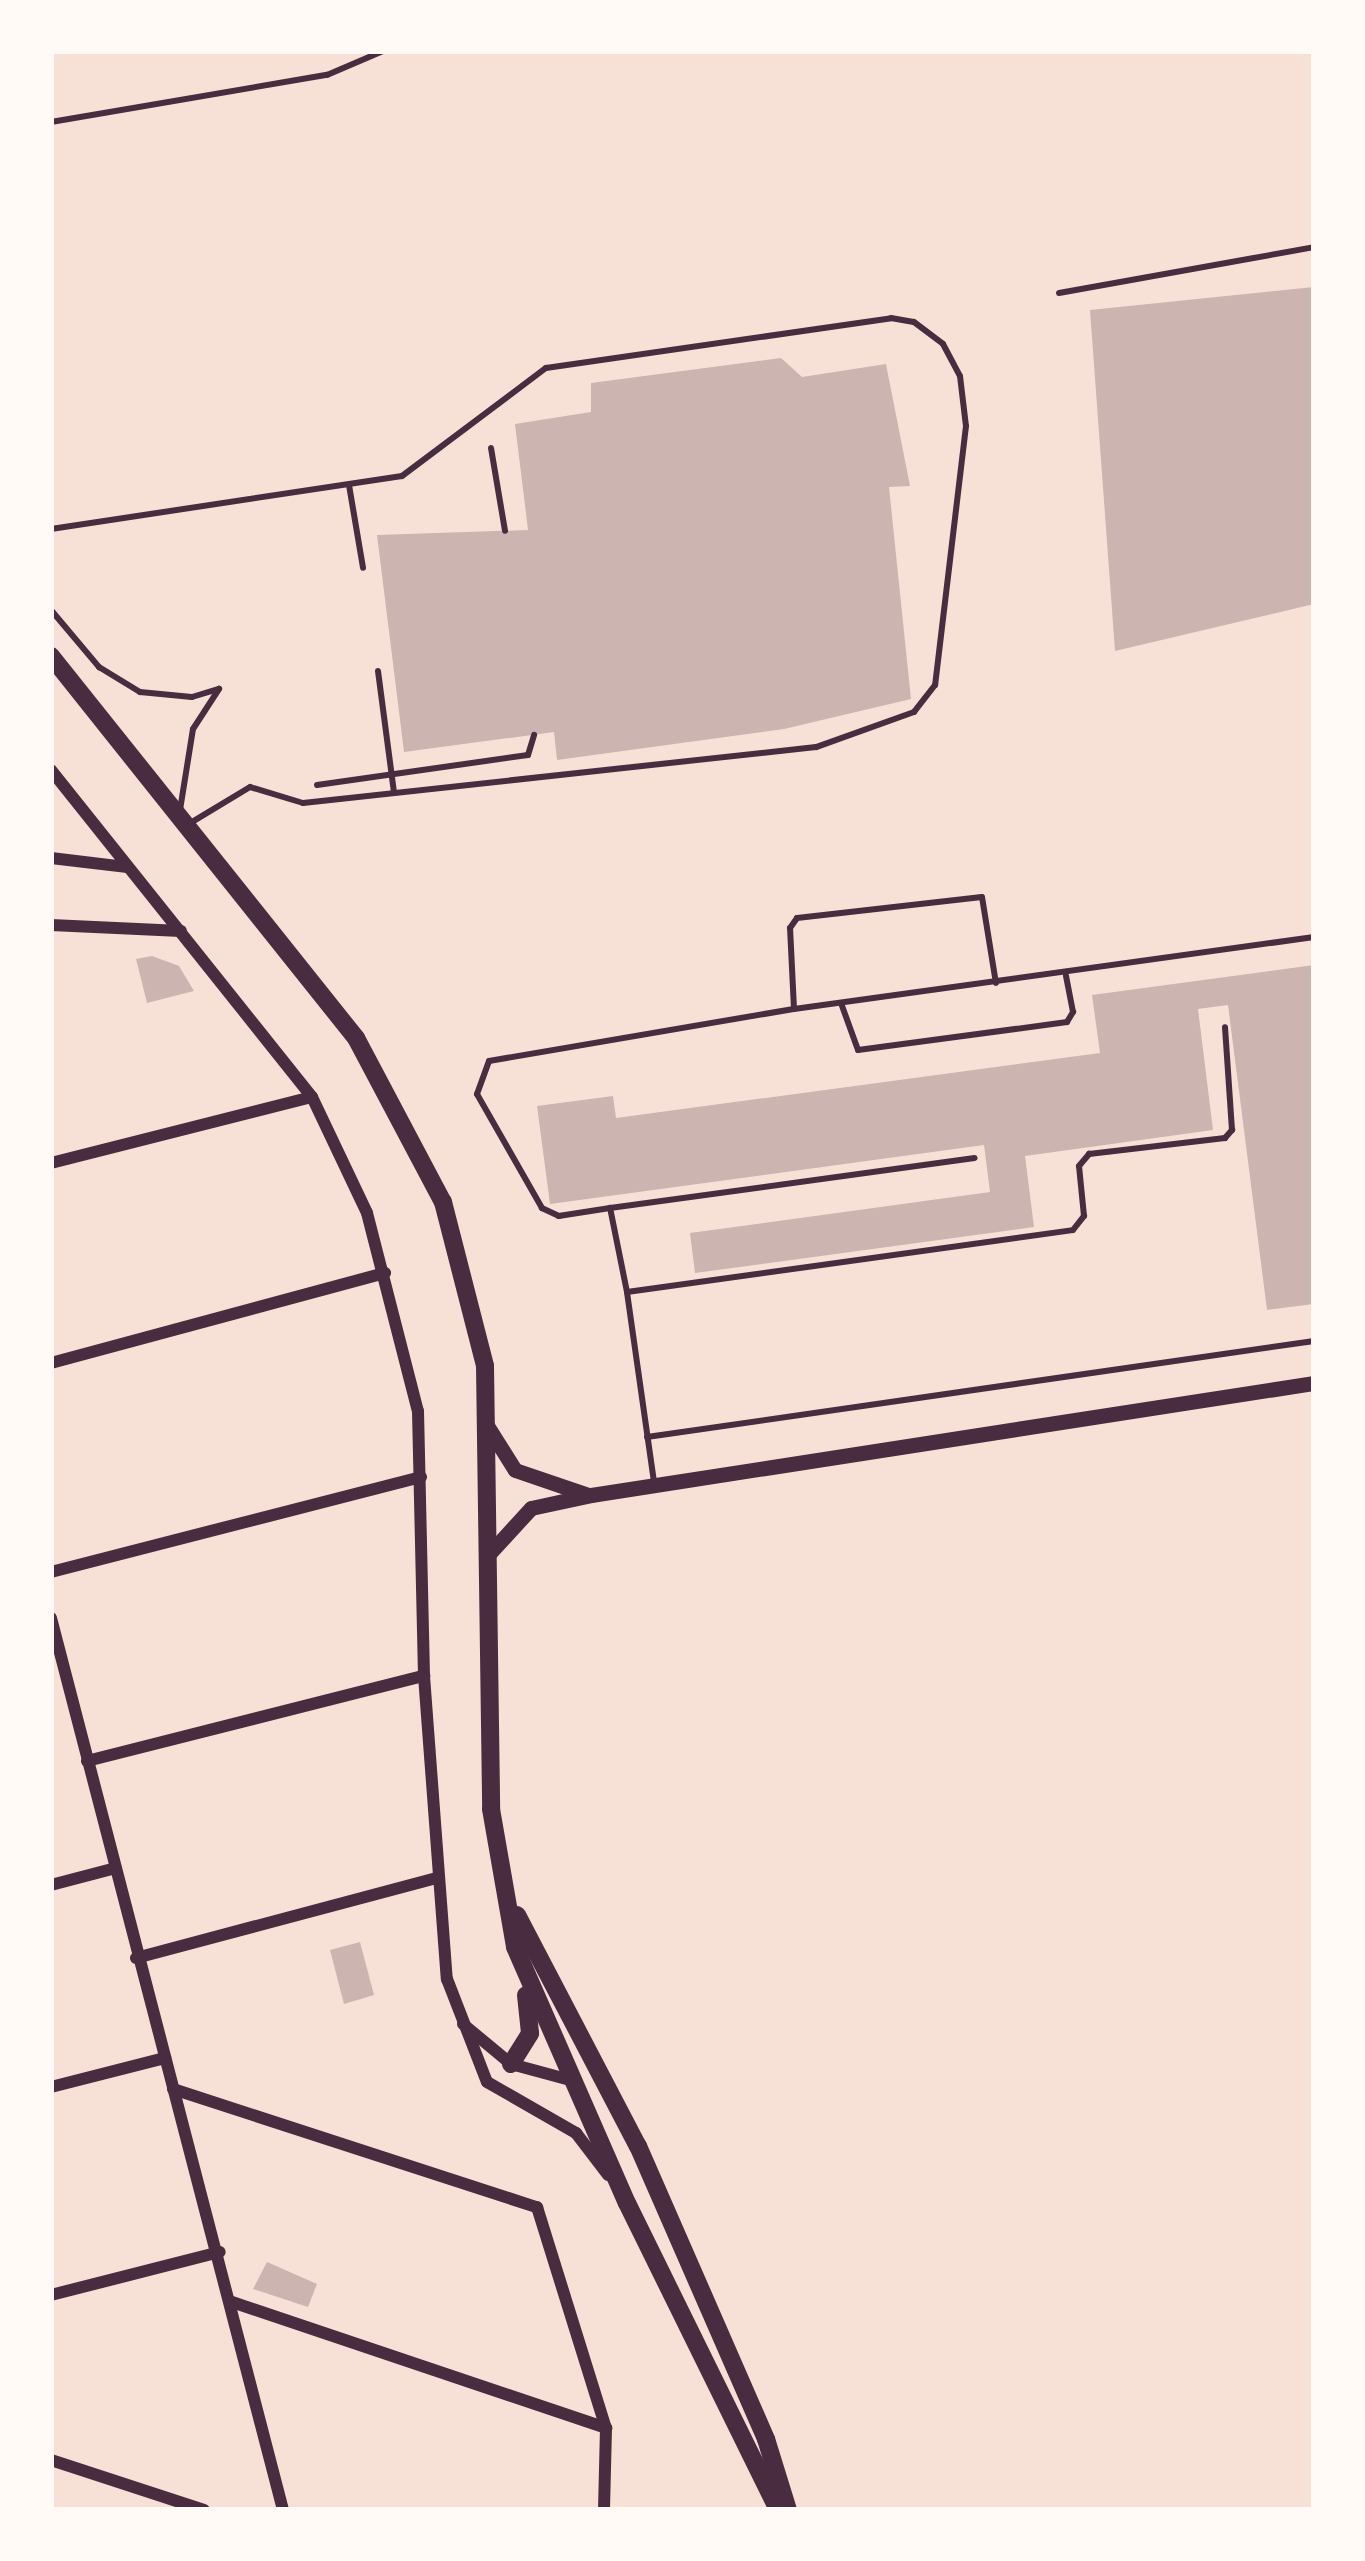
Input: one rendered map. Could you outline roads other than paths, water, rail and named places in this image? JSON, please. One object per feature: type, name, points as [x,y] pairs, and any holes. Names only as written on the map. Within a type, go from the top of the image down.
[{"type":"main road","points":[[51,656],[356,1038],[418,1144],[470,1287],[485,1366],[491,1810],[512,1905],[530,2033],[511,2064]]},
{"type":"main road","points":[[512,1905],[638,2146],[766,2439],[788,2510]]},
{"type":"main road","points":[[521,1967],[627,2203],[778,2510]]},
{"type":"main road","points":[[574,2081],[638,2146]]},
{"type":"street","points":[[51,770],[312,1097],[340,1147],[386,1273],[418,1411],[424,1676],[436,1878],[458,2019],[487,2082],[576,2134],[627,2203]]},
{"type":"street","points":[[51,858],[127,867]]},
{"type":"street","points":[[51,925],[181,932]]},
{"type":"street","points":[[51,1163],[312,1097]]},
{"type":"street","points":[[51,1364],[386,1273]]},
{"type":"street","points":[[485,1558],[519,1515],[654,1482],[1314,1383]]},
{"type":"street","points":[[483,1417],[514,1470],[590,1496]]},
{"type":"street","points":[[51,1572],[421,1477]]},
{"type":"street","points":[[51,1618],[136,1958],[220,2252],[283,2510]]},
{"type":"street","points":[[87,1761],[424,1676]]},
{"type":"street","points":[[51,1684],[67,1680]]},
{"type":"street","points":[[51,1885],[116,1868]]},
{"type":"street","points":[[136,1958],[436,1878]]},
{"type":"street","points":[[458,2019],[511,2064],[574,2081]]},
{"type":"street","points":[[51,2087],[165,2059]]},
{"type":"street","points":[[173,2090],[537,2207],[606,2428],[604,2510]]},
{"type":"street","points":[[51,2295],[220,2252]]},
{"type":"street","points":[[232,2302],[606,2428]]},
{"type":"street","points":[[51,2460],[204,2510]]},
{"type":"lane","points":[[51,122],[327,74],[383,51]]},
{"type":"lane","points":[[1059,293],[1314,247]]},
{"type":"lane","points":[[51,529],[402,476],[546,368],[891,317],[914,322],[943,344],[960,376],[967,426],[934,685],[914,712],[816,747],[303,803],[250,787],[184,819]]},
{"type":"lane","points":[[491,448],[505,531]]},
{"type":"lane","points":[[349,485],[363,568]]},
{"type":"lane","points":[[51,610],[99,667],[140,692],[192,697],[219,689],[193,729],[184,819]]},
{"type":"lane","points":[[378,671],[394,793]]},
{"type":"lane","points":[[317,785],[392,778],[528,755],[534,735]]},
{"type":"lane","points":[[794,1009],[790,928],[797,918],[982,897],[996,983]]},
{"type":"lane","points":[[975,1158],[559,1216],[542,1208],[478,1094],[480,1070],[489,1061],[794,1009],[1066,976],[1314,937]]},
{"type":"lane","points":[[841,1003],[858,1050],[1067,1022],[1066,976]]},
{"type":"lane","points":[[626,1292],[1073,1230],[1084,1216],[1079,1166],[1089,1154],[1225,1138],[1232,1130],[1225,1027]]},
{"type":"lane","points":[[610,1208],[654,1482]]},
{"type":"lane","points":[[645,1437],[1314,1341]]}]
